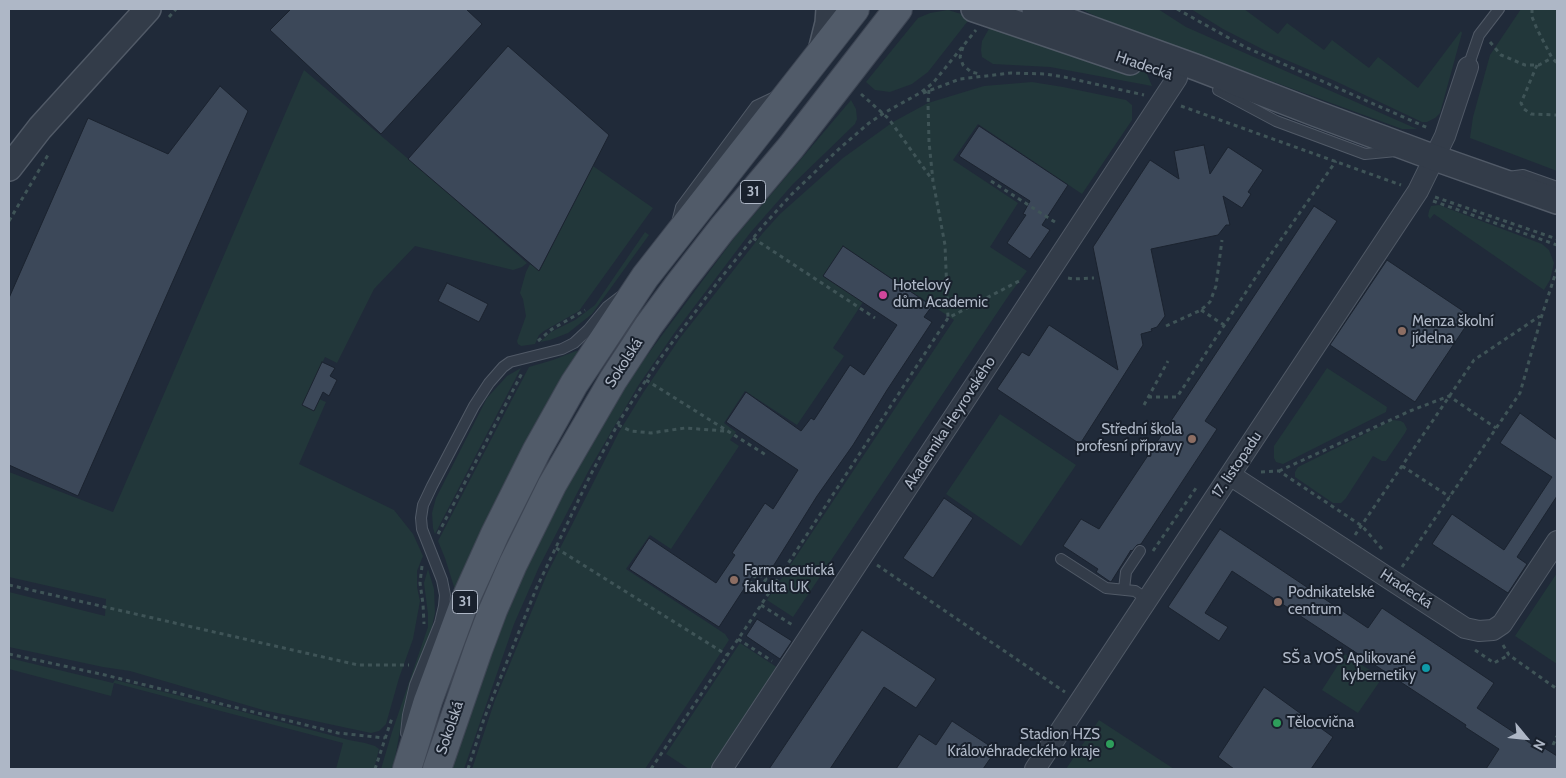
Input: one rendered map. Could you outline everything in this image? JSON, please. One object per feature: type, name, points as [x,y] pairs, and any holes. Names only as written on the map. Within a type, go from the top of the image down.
[{"type":"main road","name":"Sokolská","points":[[406,769],[449,641],[495,534],[537,450],[574,384],[645,277],[855,9]]},
{"type":"main road","name":"Sokolská","points":[[437,769],[478,650],[503,587],[552,485],[612,380],[649,325],[692,268],[791,147],[898,9]]},
{"type":"street","points":[[95,68],[127,9]]},
{"type":"street","points":[[9,168],[40,128],[148,9]]},
{"type":"street","points":[[822,51],[829,9]]},
{"type":"street","name":"Hradecká","points":[[1043,11],[1435,158],[1557,201]]},
{"type":"street","name":"Hradecká","points":[[978,16],[1218,90],[1316,114]]},
{"type":"street","points":[[1435,158],[1445,136],[1468,67]]},
{"type":"street","name":"Akademika Heyrovského","points":[[722,769],[1177,78]]},
{"type":"street","points":[[9,144],[40,128]]},
{"type":"street","name":"17. listopadu","points":[[1035,769],[1418,191],[1435,158]]},
{"type":"street","name":"Hradecká","points":[[1230,475],[1465,628],[1479,631],[1493,630]]},
{"type":"street","points":[[1493,630],[1508,616],[1557,540]]},
{"type":"lane","points":[[1468,67],[1479,35],[1499,9]]},
{"type":"lane","points":[[1218,90],[1276,121],[1365,154],[1411,149]]},
{"type":"lane","points":[[1492,178],[1523,174],[1557,187]]},
{"type":"lane","points":[[406,769],[405,745],[408,716],[415,685],[440,623],[445,595],[438,567],[422,529],[423,505],[432,486],[474,406],[489,383],[503,367],[510,362],[562,349],[574,343],[588,330],[607,307],[645,277]]},
{"type":"lane","points":[[1124,589],[1126,572],[1140,551]]},
{"type":"lane","points":[[1061,559],[1106,588],[1135,591],[1148,599]]},
{"type":"path","points":[[1177,9],[1245,47],[1445,136]]},
{"type":"path","points":[[1532,9],[1532,17],[1552,58],[1557,63]]},
{"type":"path","points":[[978,16],[960,56],[963,66],[971,72],[983,75]]},
{"type":"path","points":[[1490,41],[1501,54],[1524,65],[1537,65],[1552,58]]},
{"type":"path","points":[[468,769],[488,710],[536,589],[591,474],[618,425],[659,360],[714,286],[791,195],[852,137],[884,113],[920,93],[933,83],[963,46]]},
{"type":"path","points":[[1537,65],[1521,103],[1524,109],[1531,114],[1557,115]]},
{"type":"path","points":[[906,100],[960,79],[983,75],[1011,73],[1045,74],[1064,77],[1163,99],[1557,239]]},
{"type":"path","points":[[651,769],[738,640],[948,318],[945,245],[933,181],[929,132],[928,103],[933,83]]},
{"type":"path","points":[[860,93],[884,113],[933,181]]},
{"type":"path","points":[[9,221],[47,157]]},
{"type":"path","points":[[1148,397],[1177,398],[1224,325],[1336,161]]},
{"type":"path","points":[[991,181],[1074,234]]},
{"type":"path","points":[[1396,187],[1418,191],[1432,201],[1557,245]]},
{"type":"path","points":[[753,238],[875,318]]},
{"type":"path","points":[[1166,326],[1201,310],[1210,302],[1216,286],[1222,240]]},
{"type":"path","points":[[1399,571],[1520,394],[1557,269]]},
{"type":"path","points":[[529,358],[542,336],[580,314],[589,306]]},
{"type":"path","points":[[1201,310],[1224,325]]},
{"type":"path","points":[[1345,550],[1474,360],[1542,315]]},
{"type":"path","points":[[1144,405],[1168,361]]},
{"type":"path","points":[[646,380],[766,455]]},
{"type":"path","points":[[1230,475],[1279,471],[1410,410],[1449,396]]},
{"type":"path","points":[[1449,396],[1496,428]]},
{"type":"path","points":[[618,425],[632,431],[651,433],[685,428],[727,431]]},
{"type":"path","points":[[1402,466],[1450,497]]},
{"type":"path","points":[[1279,471],[1362,526]]},
{"type":"path","points":[[556,548],[727,655]]},
{"type":"path","points":[[863,555],[1080,702]]},
{"type":"path","points":[[750,585],[757,573],[766,579],[759,591]]},
{"type":"path","points":[[9,585],[358,665],[411,665]]},
{"type":"path","points":[[761,605],[810,636]]},
{"type":"path","points":[[1493,630],[1509,655],[1557,689]]},
{"type":"path","points":[[738,640],[787,671]]},
{"type":"path","points":[[9,654],[105,675],[338,733],[385,738]]},
{"type":"path","points":[[1552,745],[1557,736]]},
{"type":"green space","points":[[1081,9],[1158,9],[1186,27],[1417,129],[1402,129],[1102,19]]},
{"type":"green space","points":[[1191,9],[1244,9],[1278,34],[1287,23],[1324,50],[1332,40],[1369,68],[1378,57],[1418,88],[1461,31],[1462,33],[1440,113],[1427,122],[1422,122],[1270,53],[1223,29]]},
{"type":"green space","points":[[1521,9],[1557,9],[1557,171],[1470,138],[1473,117],[1490,55]]},
{"type":"green space","points":[[948,10],[971,17],[928,72],[912,84],[890,92],[875,90],[866,82],[918,18],[930,13]]},
{"type":"green space","points":[[990,27],[1142,71],[1147,74],[1152,86],[1050,67],[993,64],[982,57],[981,50],[982,41]]},
{"type":"green space","points":[[304,70],[527,263],[513,270],[415,246],[374,289],[337,363],[325,357],[308,394],[326,402],[299,464],[394,510],[413,534],[423,556],[417,571],[417,587],[420,601],[413,639],[399,678],[386,724],[379,731],[371,733],[263,710],[130,671],[9,647],[9,592],[105,616],[106,599],[9,577],[9,472],[113,512]]},
{"type":"green space","points":[[1032,82],[1126,100],[1132,105],[1132,120],[1082,194],[978,124],[953,160],[1018,203],[990,247],[1027,271],[793,617],[767,600],[954,320],[843,246],[823,276],[863,302],[833,348],[844,356],[842,359],[797,425],[745,391],[724,423],[736,432],[730,440],[739,446],[671,549],[650,535],[626,569],[725,634],[729,640],[645,769],[472,769],[495,700],[547,574],[619,432],[680,338],[762,234],[780,214],[843,158],[893,122],[928,103],[984,86]]},
{"type":"green space","points":[[851,100],[856,109],[857,119],[855,124],[793,184],[750,233],[675,332],[638,386],[590,468],[539,567],[514,624],[464,769],[450,769],[501,624],[541,534],[587,450],[628,381],[735,237]]},
{"type":"green space","points":[[593,166],[653,208],[579,311],[544,331],[539,335],[535,344],[521,346],[517,341],[526,316],[520,293],[526,272],[530,264],[540,270]]},
{"type":"green space","points":[[1439,205],[1542,244],[1549,250],[1554,263],[1550,280],[1544,290],[1434,214],[1430,219],[1428,216],[1431,206]]},
{"type":"green space","points":[[645,232],[649,235],[592,314],[568,333],[540,342],[551,332],[575,320],[595,305]]},
{"type":"green space","points":[[576,351],[580,352],[455,590],[438,541],[529,367]]},
{"type":"green space","points":[[521,368],[435,534],[432,513],[436,498],[487,398],[507,376]]},
{"type":"green space","points":[[1327,368],[1387,407],[1386,412],[1283,464],[1276,462],[1274,446]]},
{"type":"green space","points":[[1000,414],[1076,465],[1021,546],[946,494]]},
{"type":"green space","points":[[1393,420],[1404,423],[1407,429],[1405,433],[1386,461],[1373,456],[1341,503],[1333,503],[1295,477],[1298,467]]},
{"type":"green space","points":[[428,569],[434,589],[435,613],[432,627],[405,703],[393,769],[381,769],[428,627],[424,583]]},
{"type":"green space","points":[[1557,573],[1557,664],[1515,636]]},
{"type":"green space","points":[[740,643],[778,668],[711,769],[689,769],[666,754]]},
{"type":"green space","points":[[1345,654],[1382,678],[1358,713],[1322,690]]},
{"type":"green space","points":[[9,658],[113,683],[115,680],[375,746],[379,749],[374,769],[336,769],[343,743],[114,683],[111,696],[9,669]]},
{"type":"green space","name":"Stadion HZS Královéhradeckého kraje","points":[[1099,720],[1174,769],[1066,769]]},
{"type":"building","points":[[291,9],[466,9],[482,24],[381,134],[270,30]]},
{"type":"building","points":[[508,46],[609,135],[539,271],[408,159]]},
{"type":"building","points":[[220,86],[248,111],[78,496],[9,465],[9,298],[88,118],[168,154]]},
{"type":"building","points":[[979,126],[1068,185],[1042,225],[1050,230],[1030,259],[1007,243],[1026,215],[1023,214],[1030,201],[959,156]]},
{"type":"building","points":[[1204,145],[1210,174],[1228,147],[1263,170],[1248,192],[1251,194],[1242,208],[1223,196],[1230,225],[1226,225],[1218,235],[1151,249],[1165,316],[1157,327],[1151,329],[1152,331],[1141,334],[1143,345],[1080,444],[997,389],[1022,352],[1029,356],[1049,325],[1118,370],[1093,247],[1150,160],[1179,179],[1174,151]]},
{"type":"building","points":[[1314,206],[1337,221],[1205,421],[1217,429],[1141,544],[1131,550],[1111,582],[1109,581],[1096,572],[1098,569],[1063,546],[1081,519],[1099,529]]},
{"type":"building","points":[[843,246],[932,306],[924,317],[932,322],[853,445],[817,496],[767,576],[757,569],[719,627],[629,569],[649,538],[716,583],[735,555],[732,553],[765,503],[773,509],[798,470],[726,422],[746,392],[801,431],[811,418],[814,420],[850,365],[864,375],[897,325],[823,276]]},
{"type":"building","name":"Menza školní jídelna","points":[[1387,260],[1472,317],[1415,402],[1330,345]]},
{"type":"building","points":[[447,283],[488,304],[479,322],[438,301]]},
{"type":"building","points":[[322,362],[335,368],[330,376],[337,380],[329,396],[323,392],[314,411],[302,405]]},
{"type":"building","points":[[1520,413],[1557,440],[1557,496],[1517,557],[1527,564],[1508,593],[1432,544],[1452,514],[1504,550],[1552,477],[1500,443]]},
{"type":"building","points":[[944,498],[973,518],[933,578],[903,558]]},
{"type":"building","points":[[1220,529],[1368,628],[1382,608],[1494,683],[1477,708],[1536,747],[1538,744],[1557,756],[1557,769],[1486,769],[1499,749],[1465,727],[1466,725],[1232,571],[1205,613],[1228,627],[1219,641],[1168,607]]},
{"type":"building","points":[[757,619],[792,641],[780,659],[746,636]]},
{"type":"building","points":[[862,630],[936,679],[916,708],[884,687],[830,769],[769,769]]},
{"type":"building","name":"Tělocvična","points":[[1264,687],[1333,737],[1311,769],[1234,769],[1218,757]]},
{"type":"building","points":[[952,721],[996,750],[983,769],[896,769],[919,734],[936,745]]},
{"type":"place","name":"Hotelový dům Academic","points":[[883,295]]},
{"type":"place","name":"Menza školní jídelna","points":[[1402,331]]},
{"type":"place","name":"Střední škola profesní přípravy","points":[[1192,439]]},
{"type":"place","name":"Farmaceutická fakulta UK","points":[[734,580]]},
{"type":"place","name":"Podnikatelské centrum","points":[[1278,602]]},
{"type":"place","name":"SŠ a VOŠ Aplikované kybernetiky","points":[[1426,668]]},
{"type":"place","name":"Tělocvična","points":[[1277,723]]},
{"type":"place","name":"Stadion HZS Královéhradeckého kraje","points":[[1110,744]]}]
